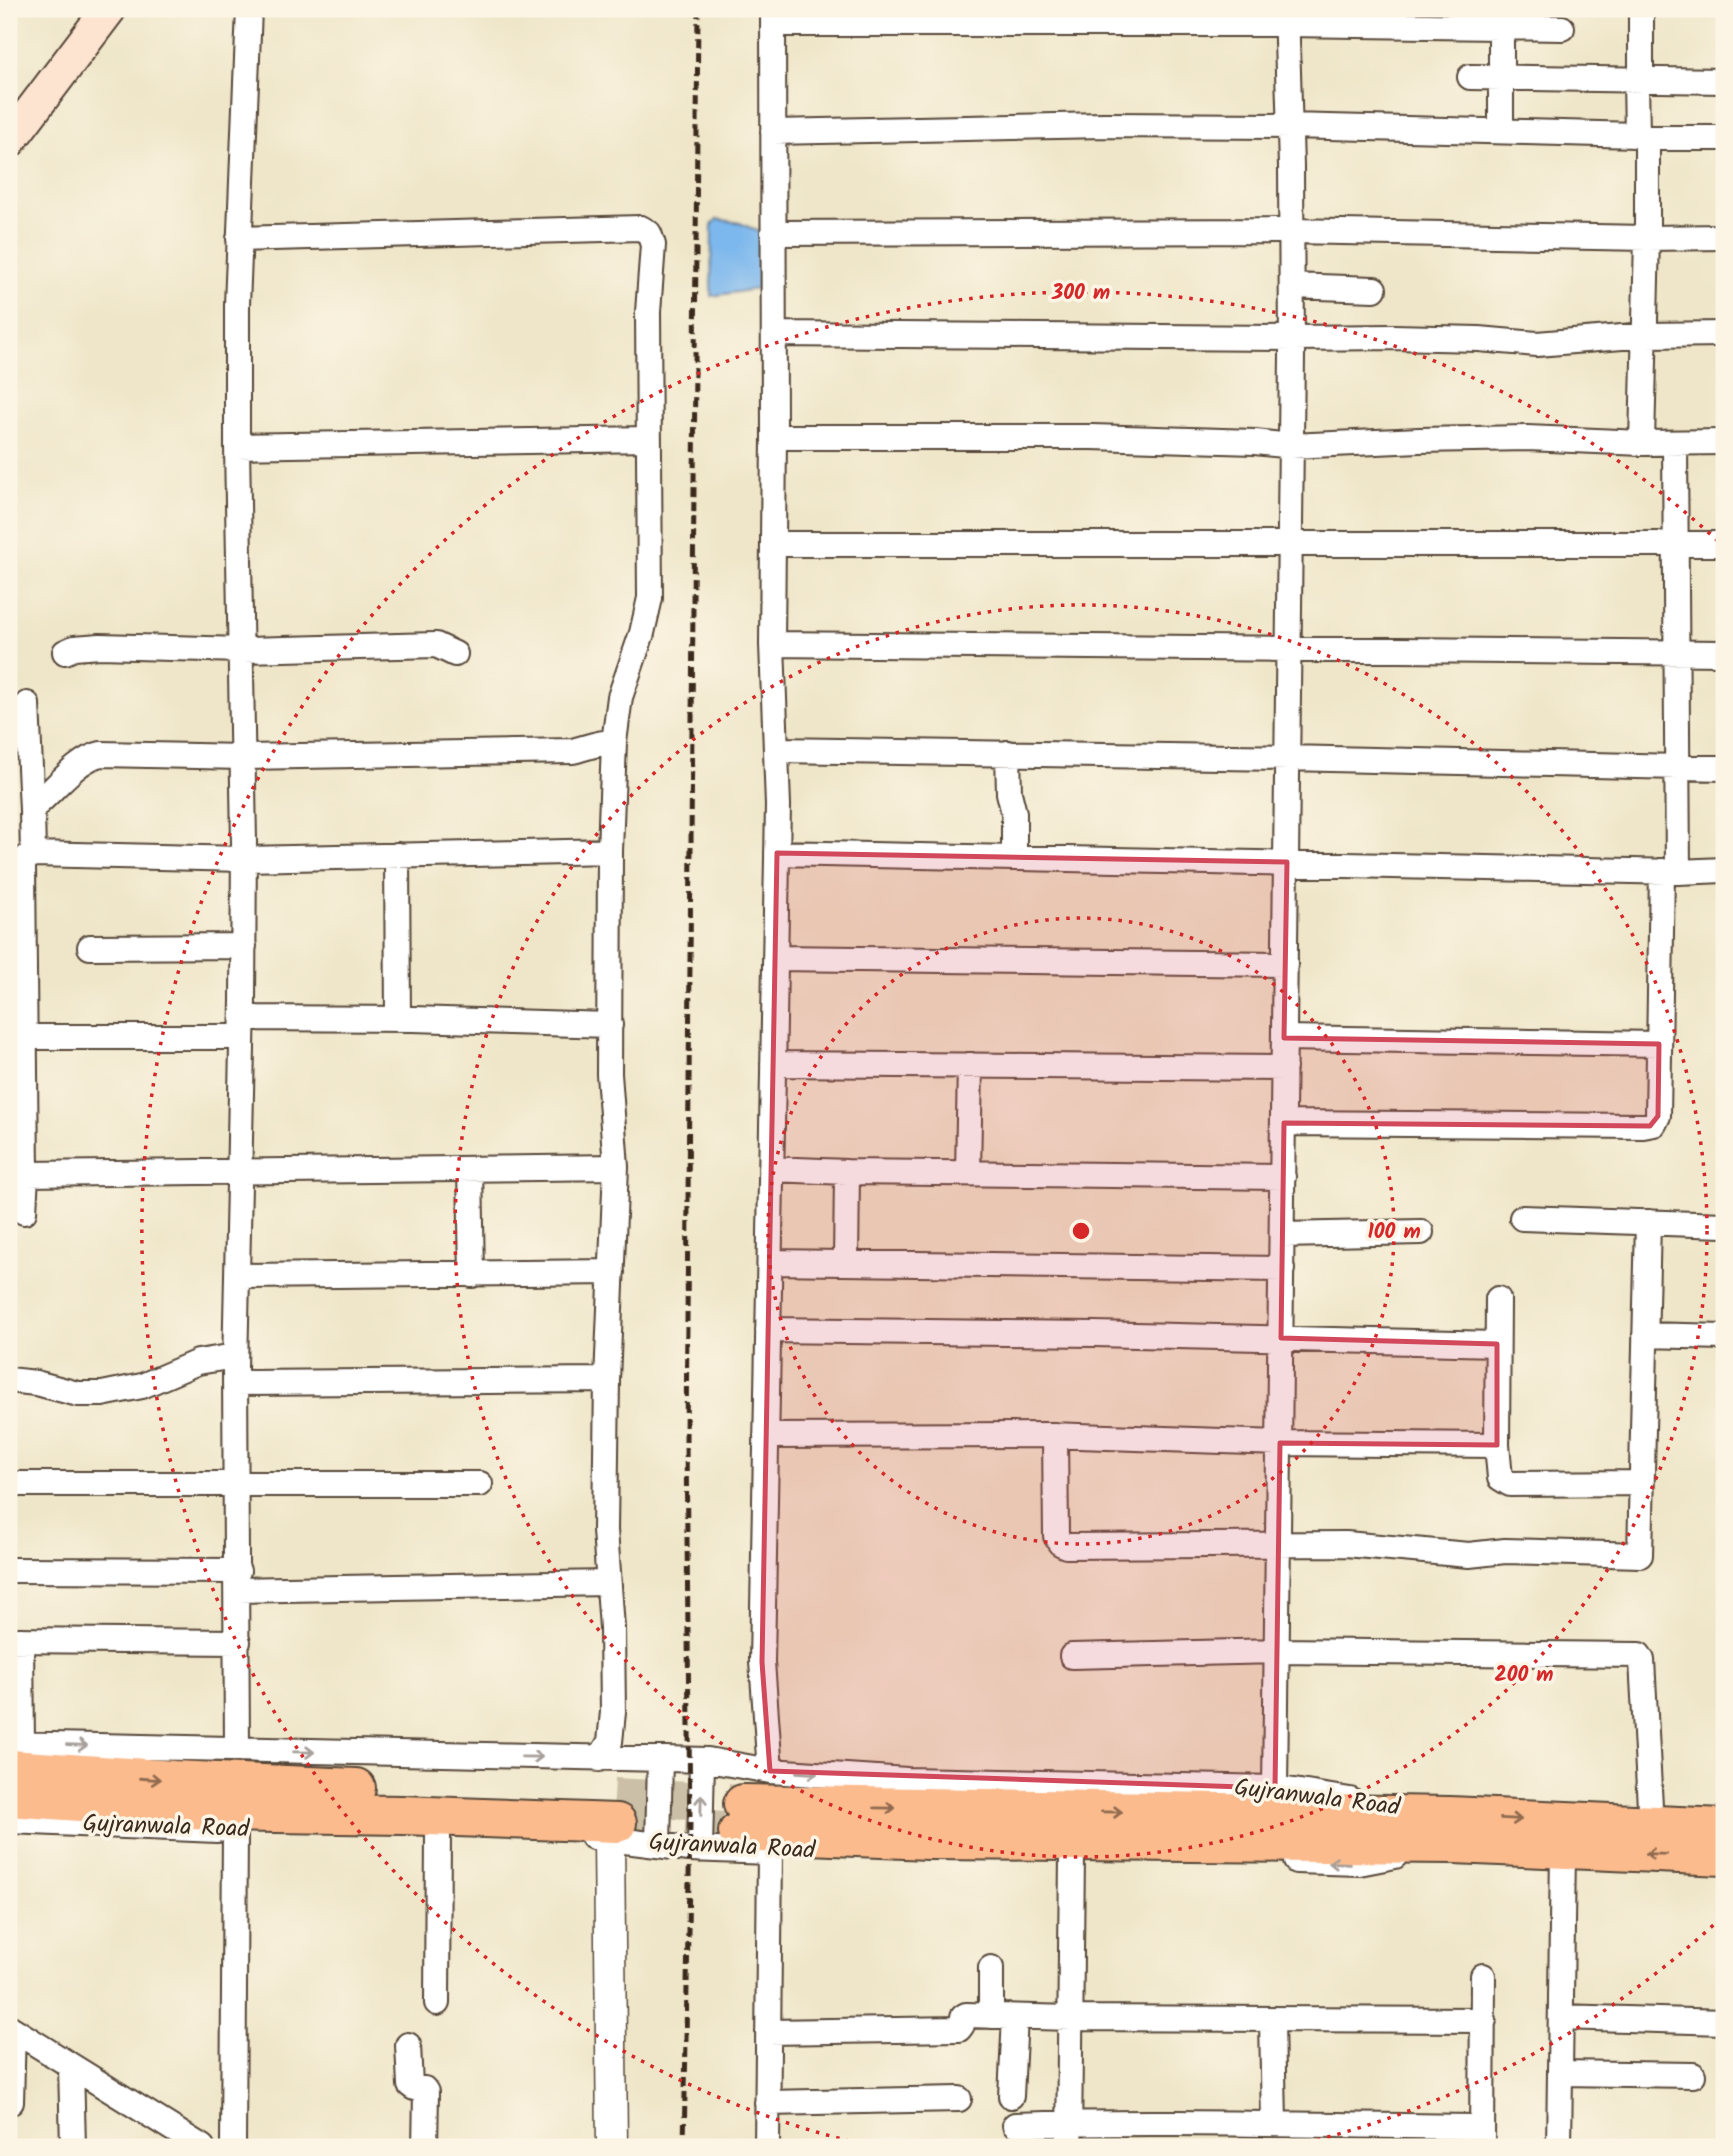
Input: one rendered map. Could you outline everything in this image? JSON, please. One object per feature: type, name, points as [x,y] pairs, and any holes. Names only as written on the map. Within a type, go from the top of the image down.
[{"type":"highway","name":"Gujranwala Road","points":[[13,1752],[174,1780],[614,1819]]},
{"type":"highway","name":"Gujranwala Road","points":[[9,1797],[222,1812],[614,1819]]},
{"type":"highway","name":"Gujranwala Road","points":[[740,1818],[1452,1830],[1651,1825],[1724,1828]]},
{"type":"highway","name":"Gujranwala Road","points":[[1452,1830],[1563,1850],[1724,1856]]},
{"type":"main road","points":[[9,141],[109,9]]},
{"type":"street","points":[[237,1750],[235,1356],[244,859],[237,446],[239,239],[249,9]]},
{"type":"street","points":[[1641,9],[1638,81],[1647,238],[1642,443]]},
{"type":"street","points":[[1275,1788],[1292,338],[1286,16]]},
{"type":"street","points":[[770,1771],[762,1662],[777,853],[777,750],[772,644],[773,17],[1286,16],[1562,28]]},
{"type":"street","points":[[1500,131],[1501,26]]},
{"type":"street","points":[[1470,77],[1724,81]]},
{"type":"street","points":[[773,132],[1104,125],[1290,126],[1724,138]]},
{"type":"street","points":[[239,239],[640,228],[649,233],[653,245],[648,313],[650,597],[642,633],[620,697],[614,742],[610,851],[609,1100],[615,1136],[616,1167],[607,1380],[605,1530],[612,1628],[614,1712],[610,1742],[599,1759]]},
{"type":"street","points":[[773,233],[1291,231],[1724,237]]},
{"type":"street","points":[[1292,286],[1374,289]]},
{"type":"street","points":[[774,334],[1393,337],[1479,339],[1537,344],[1646,335],[1724,334]]},
{"type":"street","points":[[774,437],[1092,437],[1255,442],[1291,446],[1527,438],[1642,443],[1724,442]]},
{"type":"street","points":[[237,446],[648,439]]},
{"type":"street","points":[[1284,1123],[1650,1126],[1656,1122],[1678,767],[1675,443]]},
{"type":"street","points":[[773,544],[1724,544]]},
{"type":"street","points":[[772,644],[1724,653]]},
{"type":"street","points":[[65,652],[74,648],[100,646],[242,650],[436,645],[455,653]]},
{"type":"street","points":[[27,704],[33,854]]},
{"type":"street","points":[[32,810],[80,764],[93,756],[111,753],[243,757],[573,751],[598,742],[614,742]]},
{"type":"street","points":[[777,750],[1724,768]]},
{"type":"street","points":[[1008,753],[1009,793],[1014,813],[1014,858]]},
{"type":"street","points":[[24,1212],[26,1174],[16,1066],[23,1037],[16,958],[23,865],[27,857],[33,854],[244,859],[610,851]]},
{"type":"street","points":[[777,853],[1670,872],[1724,870]]},
{"type":"street","points":[[397,855],[398,1019]]},
{"type":"street","points":[[90,947],[243,946]]},
{"type":"street","points":[[775,958],[1285,964]]},
{"type":"street","points":[[23,1037],[398,1019],[610,1024]]},
{"type":"street","points":[[1284,1038],[1659,1045]]},
{"type":"street","points":[[773,1064],[1284,1068]]},
{"type":"street","points":[[968,1173],[970,1065]]},
{"type":"street","points":[[26,1174],[616,1167]]},
{"type":"street","points":[[470,1169],[471,1275]]},
{"type":"street","points":[[771,1169],[1283,1177]]},
{"type":"street","points":[[846,1263],[847,1172]]},
{"type":"street","points":[[1522,1218],[1724,1225]]},
{"type":"street","points":[[1055,1435],[1056,1531],[1062,1545],[1346,1544],[1469,1555],[1518,1551],[1640,1555],[1648,1222]]},
{"type":"street","points":[[1282,1234],[1420,1231]]},
{"type":"street","points":[[769,1262],[1282,1269]]},
{"type":"street","points":[[237,1276],[612,1272]]},
{"type":"street","points":[[1497,1299],[1499,1475],[1506,1483],[1641,1483]]},
{"type":"street","points":[[768,1330],[1497,1344]]},
{"type":"street","points":[[1645,1335],[1724,1337]]},
{"type":"street","points":[[9,1380],[36,1383],[78,1394],[102,1394],[142,1386],[198,1362],[235,1356]]},
{"type":"street","points":[[235,1383],[607,1380]]},
{"type":"street","points":[[766,1436],[1055,1435],[1280,1443],[1497,1445]]},
{"type":"street","points":[[9,1484],[480,1484]]},
{"type":"street","points":[[9,1570],[238,1581],[607,1583]]},
{"type":"street","points":[[13,1752],[15,1640],[238,1642]]},
{"type":"street","points":[[1072,1656],[1277,1651],[1639,1655],[1642,1660],[1651,1825]]},
{"type":"street","name":"Gujranwala Road","points":[[13,1752],[237,1750],[702,1760],[770,1771],[907,1780],[1275,1788],[1452,1830]]},
{"type":"street","points":[[658,1845],[660,1759]]},
{"type":"street","points":[[700,1850],[702,1760]]},
{"type":"street","points":[[612,2147],[614,1819]]},
{"type":"street","name":"Gujranwala Road","points":[[9,1821],[235,1831],[438,1833],[614,1819],[658,1845],[700,1850],[1072,1855],[1359,1863],[1452,1830]]},
{"type":"street","points":[[233,2147],[235,1831]]},
{"type":"street","points":[[437,2003],[438,1833]]},
{"type":"street","points":[[1559,2147],[1563,1850]]},
{"type":"street","points":[[766,2147],[771,1852]]},
{"type":"street","points":[[1069,2135],[1072,1855]]},
{"type":"street","points":[[991,1968],[991,2016]]},
{"type":"street","points":[[1016,2125],[1069,2135],[1246,2122],[1482,2137],[1483,1976]]},
{"type":"street","points":[[768,2032],[959,2029],[965,2015],[1484,2020]]},
{"type":"street","points":[[1011,2096],[1016,2017]]},
{"type":"street","points":[[1561,2017],[1724,2022]]},
{"type":"street","points":[[1272,2020],[1273,2124]]},
{"type":"street","points":[[11,2028],[202,2147]]},
{"type":"street","points":[[11,2028],[11,2102]]},
{"type":"street","points":[[408,2045],[410,2087],[424,2089],[426,2092],[425,2147]]},
{"type":"street","points":[[71,2066],[73,2147]]},
{"type":"street","points":[[1560,2073],[1693,2075]]},
{"type":"street","points":[[767,2103],[959,2099]]},
{"type":"highlighted area","points":[[777,853],[1287,862],[1284,1038],[1659,1044],[1658,1116],[1650,1126],[1284,1123],[1281,1338],[1497,1344],[1497,1445],[1280,1443],[1275,1788],[770,1771],[762,1662]]},
{"type":"water","points":[[717,219],[740,223],[764,234],[764,288],[711,296],[712,225]]},
{"type":"tunnel","points":[[614,1797],[743,1804]]},
{"type":"tunnel","points":[[628,1824],[738,1832]]},
{"type":"railway","points":[[684,2147],[690,1823],[686,1441],[698,9]]}]
